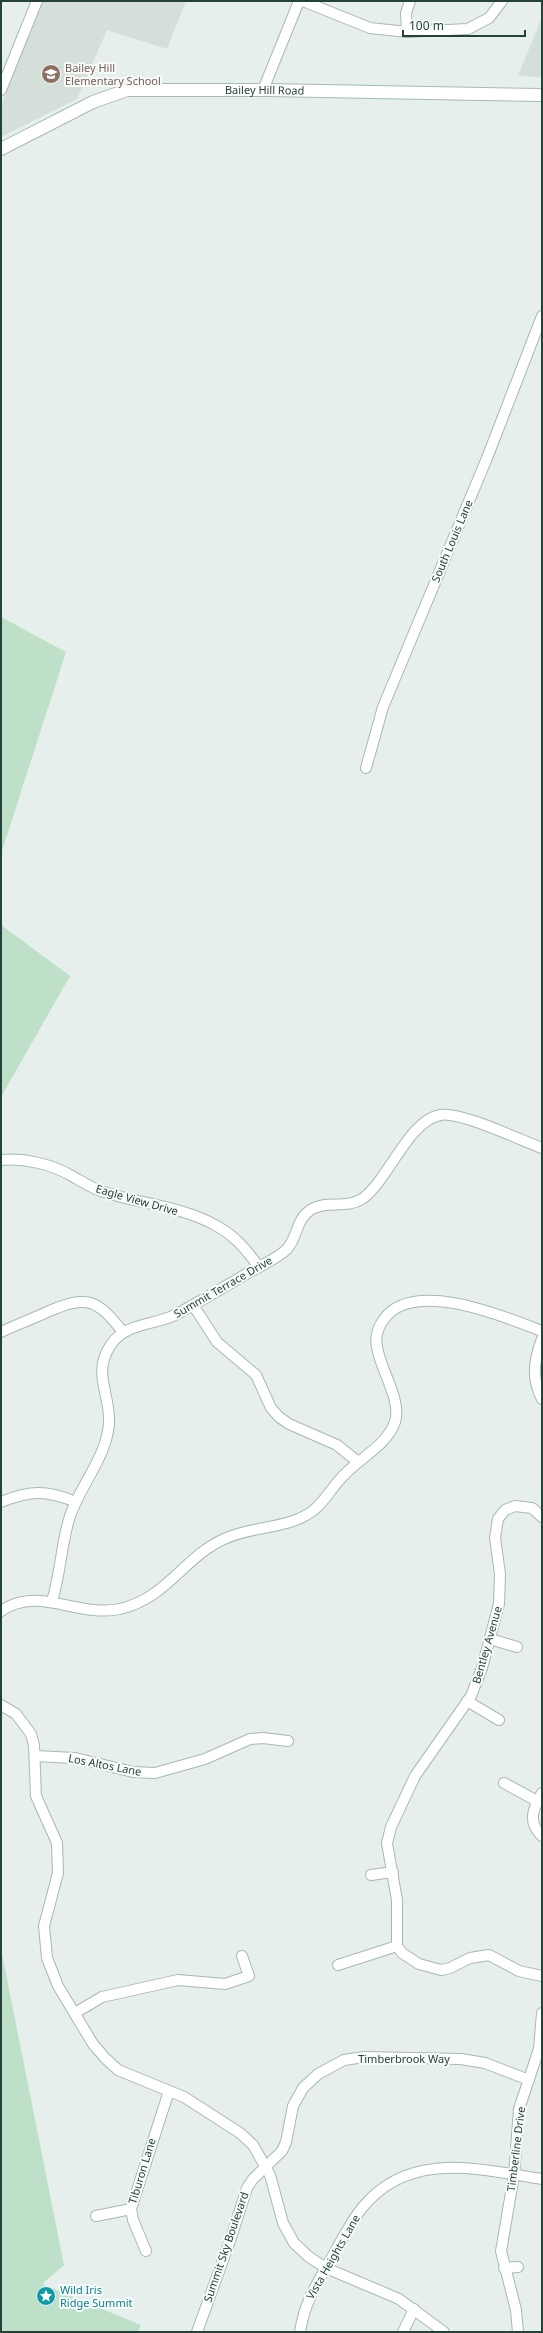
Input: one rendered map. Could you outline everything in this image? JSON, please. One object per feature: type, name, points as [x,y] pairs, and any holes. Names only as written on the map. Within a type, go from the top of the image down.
[{"type":"main road","name":"Bailey Hill Road","points":[[1,148],[93,102],[127,90],[263,90],[542,95]]},
{"type":"street","points":[[1,90],[37,1]]},
{"type":"street","points":[[263,90],[299,1]]},
{"type":"street","points":[[303,1],[370,28],[407,32],[468,29],[489,18],[502,1]]},
{"type":"street","points":[[407,32],[407,10],[410,1]]},
{"type":"street","name":"South Louis Lane","points":[[366,768],[383,707],[487,458],[542,316]]},
{"type":"street","name":"Summit Terrace Drive","points":[[123,1332],[171,1317],[259,1267],[287,1249],[299,1222],[312,1208],[323,1205],[349,1204],[364,1197],[418,1129],[434,1117],[454,1115],[542,1148]]},
{"type":"street","name":"Eagle View Drive","points":[[1,1160],[26,1160],[49,1166],[105,1193],[183,1213],[214,1224],[230,1234],[244,1247],[259,1267]]},
{"type":"street","points":[[1,1332],[67,1304],[83,1301],[94,1304],[107,1312],[123,1332],[111,1344],[102,1366],[102,1380],[109,1409],[107,1435],[98,1460],[76,1502],[66,1530],[59,1579],[52,1601]]},
{"type":"street","points":[[1,1611],[9,1605],[26,1600],[52,1601],[75,1609],[100,1611],[120,1609],[140,1602],[165,1587],[201,1553],[219,1541],[242,1531],[288,1523],[307,1514],[327,1498],[339,1480],[385,1439],[396,1418],[396,1408],[376,1342],[379,1327],[389,1312],[400,1306],[418,1303],[455,1303],[476,1307],[542,1331]]},
{"type":"street","points":[[193,1305],[217,1342],[256,1375],[269,1404],[279,1417],[289,1424],[337,1445],[358,1462]]},
{"type":"street","points":[[542,1339],[534,1368],[535,1381],[542,1399]]},
{"type":"street","points":[[1,1502],[20,1495],[35,1492],[56,1494],[76,1502]]},
{"type":"street","name":"Bentley Avenue","points":[[397,1946],[397,1900],[387,1843],[391,1827],[423,1763],[467,1701],[480,1675],[499,1604],[500,1588],[495,1538],[498,1519],[505,1510],[515,1506],[532,1508],[542,1517]]},
{"type":"street","points":[[490,1639],[517,1647]]},
{"type":"street","points":[[467,1701],[499,1720]]},
{"type":"street","points":[[1,1705],[16,1714],[25,1724],[34,1745],[36,1796],[57,1843],[58,1873],[44,1926],[47,1958],[58,1986],[93,2044],[118,2070],[142,2082],[169,2090],[200,2106],[240,2133],[253,2145],[270,2175],[283,2224],[294,2243],[309,2257],[326,2268],[381,2290],[414,2309],[444,2332]]},
{"type":"street","name":"Los Altos Lane","points":[[35,1756],[75,1758],[134,1772],[155,1773],[205,1759],[250,1739],[263,1738],[288,1741]]},
{"type":"street","points":[[504,1783],[540,1797],[532,1820],[535,1828],[542,1836]]},
{"type":"street","points":[[371,1875],[393,1872]]},
{"type":"street","points":[[338,1965],[397,1946],[409,1958],[431,1968],[450,1968],[470,1958],[489,1955],[519,1971],[542,1976]]},
{"type":"street","points":[[75,2013],[102,1997],[178,1980],[222,1984],[234,1982],[249,1976],[242,1956]]},
{"type":"street","name":"Timberline Drive","points":[[518,2332],[516,2310],[501,2252],[503,2232],[514,2175],[519,2109],[539,2049],[542,2013]]},
{"type":"street","name":"Timberbrook Way","points":[[265,2167],[282,2151],[286,2142],[293,2106],[303,2088],[318,2074],[344,2060],[364,2057],[474,2060],[529,2080]]},
{"type":"street","name":"Tiburon Lane","points":[[146,2251],[132,2220],[130,2209],[169,2090]]},
{"type":"street","name":"Summit Sky Boulevard","points":[[197,2332],[232,2238],[246,2188],[265,2167]]},
{"type":"street","name":"Vista Heights Lane","points":[[300,2332],[303,2310],[326,2268],[362,2208],[378,2191],[396,2180],[419,2170],[440,2167],[542,2179]]},
{"type":"street","points":[[96,2216],[130,2209]]},
{"type":"street","points":[[504,2268],[518,2267]]},
{"type":"street","points":[[404,2332],[414,2309]]},
{"type":"shaded area","name":"Bailey Hill Elementary School","points":[[42,1],[186,1],[167,49],[107,30],[77,99],[1,137],[1,106]]},
{"type":"shaded area","points":[[542,17],[542,77],[518,76]]},
{"type":"green space","points":[[1,617],[66,652],[1,854]]},
{"type":"green space","points":[[1,925],[70,976],[1,1097]]},
{"type":"green space","points":[[1,1949],[64,2265],[42,2284],[141,2325],[138,2332],[1,2332]]},
{"type":"place","name":"Bailey Hill Elementary School","points":[[51,74]]},
{"type":"place","name":"Wild Iris Ridge Summit","points":[[46,2296]]}]
